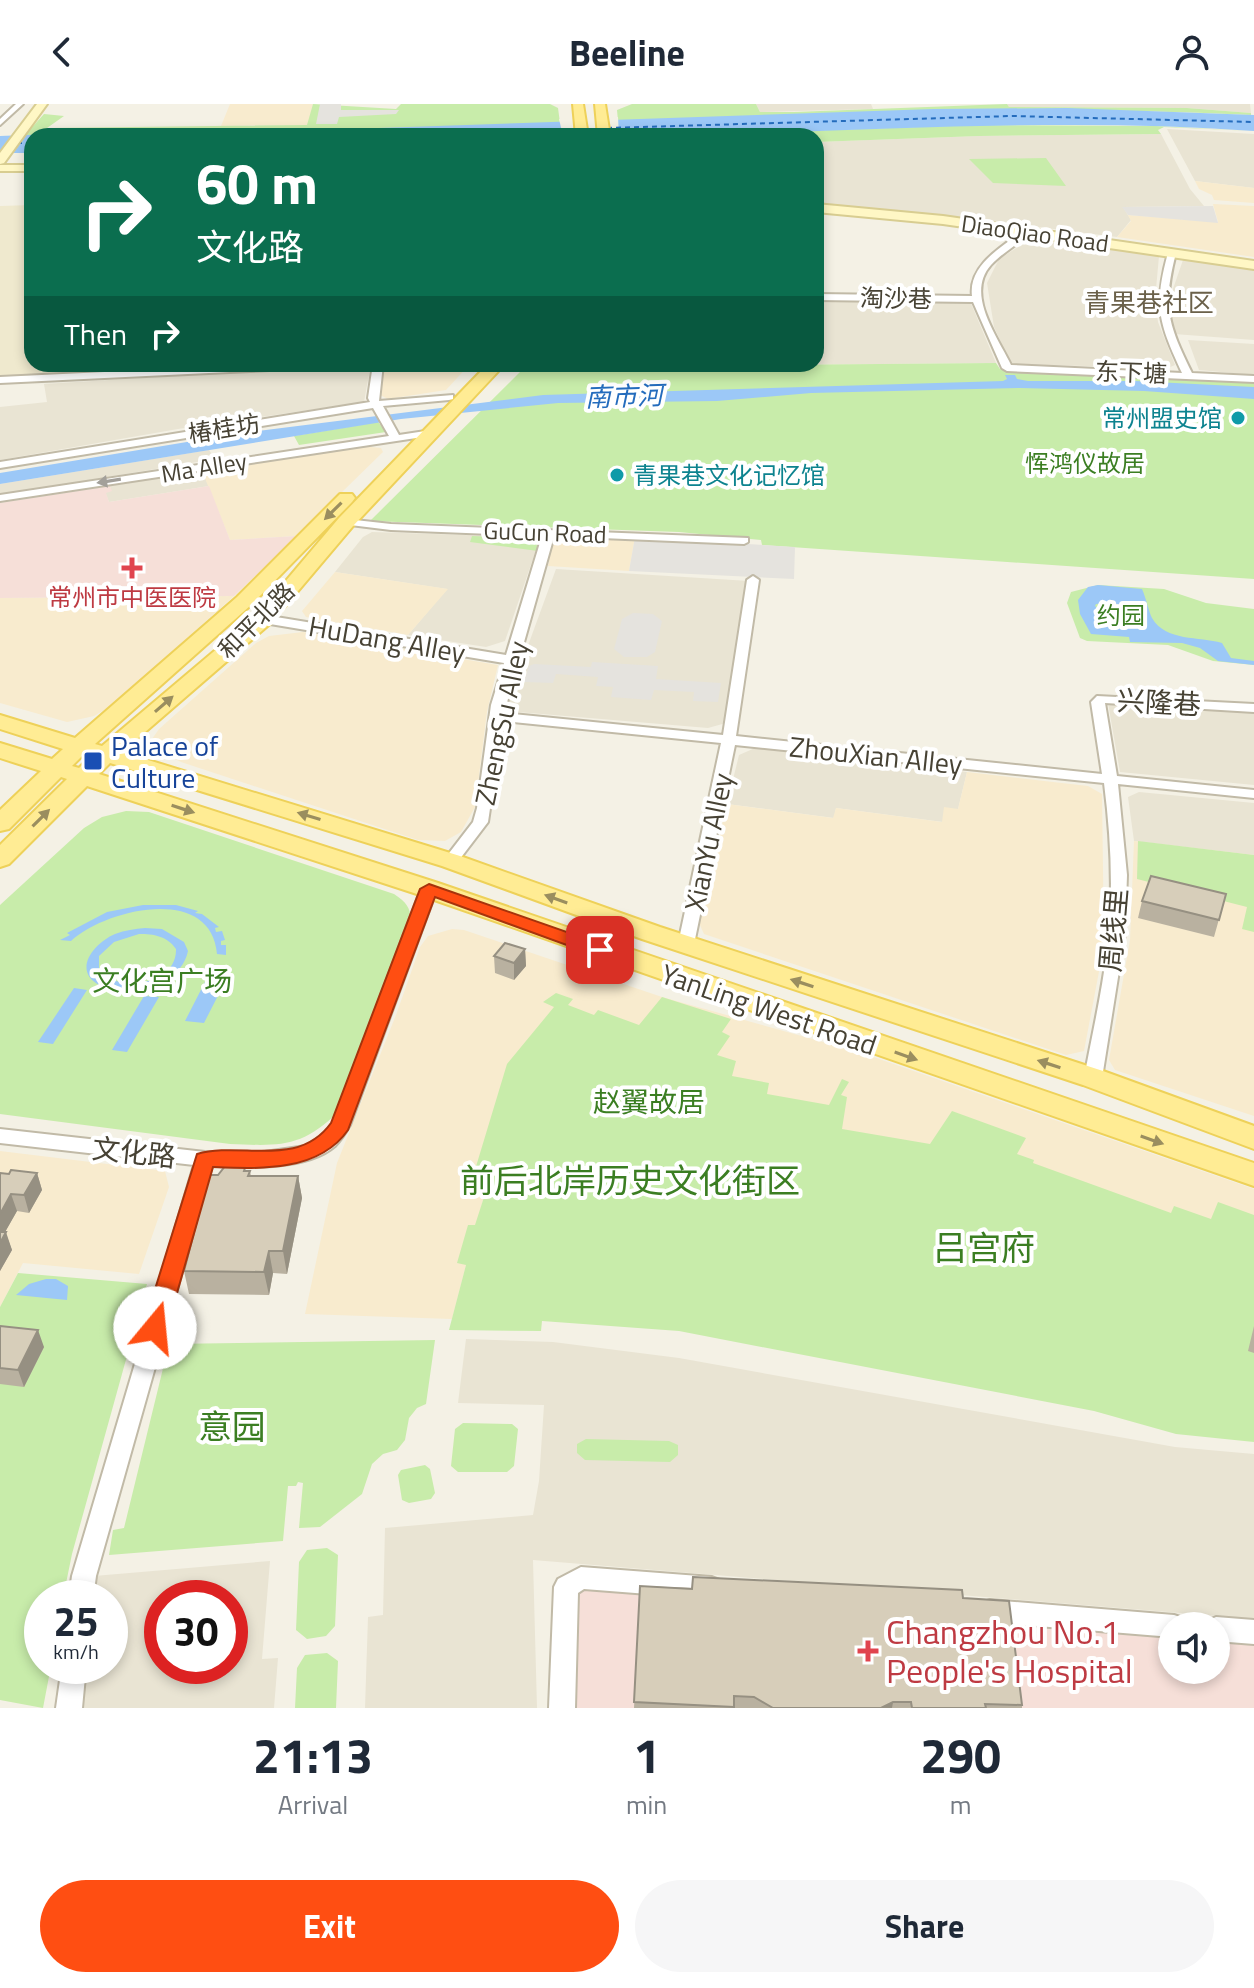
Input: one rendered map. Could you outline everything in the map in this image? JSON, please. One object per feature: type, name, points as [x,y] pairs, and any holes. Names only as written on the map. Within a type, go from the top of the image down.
[{"type":"main road","points":[[2,132],[32,104]]},
{"type":"main road","points":[[24,166],[0,165],[20,131],[42,104]]},
{"type":"main road","points":[[564,104],[579,113]]},
{"type":"main road","points":[[601,113],[616,104]]},
{"type":"main road","name":"DiaoQiao Road","points":[[824,207],[1254,263]]},
{"type":"main road","name":"DiaoQiao Road","points":[[824,207],[946,218],[1254,263]]},
{"type":"main road","points":[[451,404],[473,372]]},
{"type":"main road","name":"和平北路","points":[[0,824],[69,772],[105,755],[264,619],[430,425],[488,372]]},
{"type":"main road","name":"和平北路","points":[[0,859],[69,772],[79,746],[244,601],[401,437],[430,425]]},
{"type":"main road","name":"YanLing West Road","points":[[0,722],[451,861],[686,944],[1093,1078],[1254,1138]]},
{"type":"main road","name":"YanLing West Road","points":[[0,750],[429,889],[1254,1175]]},
{"type":"street","points":[[2,132],[20,104]]},
{"type":"street","points":[[977,299],[976,281],[992,259],[1027,232]]},
{"type":"street","points":[[1172,253],[1161,307],[1187,374]]},
{"type":"street","name":"淘沙巷","points":[[824,297],[977,299]]},
{"type":"street","name":"东下塘","points":[[977,299],[1007,368],[1254,379]]},
{"type":"street","points":[[0,380],[166,372]]},
{"type":"street","points":[[377,372],[373,398],[387,425],[401,437]]},
{"type":"street","name":"椿桂坊","points":[[0,465],[377,407],[451,404]]},
{"type":"street","name":"Ma Alley","points":[[0,498],[401,437]]},
{"type":"street","name":"GuCun Road","points":[[346,522],[391,527],[744,540]]},
{"type":"street","name":"ZhengSu Alley","points":[[451,861],[480,822],[497,716],[510,660],[549,532]]},
{"type":"street","name":"XianYu Alley","points":[[686,944],[729,739],[753,580]]},
{"type":"street","name":"HuDang Alley","points":[[264,619],[510,660]]},
{"type":"street","name":"兴隆巷","points":[[1112,781],[1098,702],[1102,699],[1254,708]]},
{"type":"street","name":"ZhouXian Alley","points":[[497,716],[1254,794]]},
{"type":"street","name":"周线里","points":[[1093,1078],[1117,932],[1118,840],[1112,781]]},
{"type":"street","name":"文化路","points":[[0,1136],[205,1159],[251,1161],[311,1152],[330,1140],[341,1125],[429,889]]},
{"type":"street","points":[[83,1580],[205,1159]]},
{"type":"street","points":[[562,1708],[566,1587],[581,1578],[737,1590]]},
{"type":"street","points":[[971,1610],[1158,1625]]},
{"type":"street","points":[[1230,1630],[1254,1632]]},
{"type":"street","points":[[69,1708],[72,1684]]},
{"type":"shaded area","points":[[230,104],[313,104],[308,125],[221,126]]},
{"type":"shaded area","points":[[320,104],[341,104],[341,110],[399,110],[396,114],[339,117],[337,124],[316,124]]},
{"type":"shaded area","points":[[756,104],[871,104],[873,109],[760,112]]},
{"type":"shaded area","points":[[1007,104],[1250,104],[1251,113],[1187,108],[1009,107]]},
{"type":"shaded area","points":[[1167,129],[1254,134],[1254,188],[1195,181]]},
{"type":"shaded area","points":[[1161,134],[1190,189],[1204,206],[1123,207],[1131,220],[1117,237],[824,204],[824,142]]},
{"type":"shaded area","points":[[1195,181],[1254,188],[1254,203],[1214,200],[1212,195],[1199,189]]},
{"type":"shaded area","points":[[1213,204],[1254,206],[1254,257],[1117,237],[1131,221],[1128,215],[1218,222]]},
{"type":"shaded area","points":[[24,205],[24,372],[84,372],[0,376],[0,206]]},
{"type":"shaded area","points":[[1213,206],[1218,223],[1128,215],[1122,207]]},
{"type":"shaded area","points":[[1034,237],[1159,256],[1155,300],[1158,322],[1175,365],[1168,368],[1011,364],[994,327],[987,283],[999,259]]},
{"type":"shaded area","points":[[1183,260],[1254,268],[1254,340],[1174,334],[1166,309]]},
{"type":"shaded area","points":[[824,299],[970,301],[996,363],[824,364]]},
{"type":"shaded area","points":[[1188,340],[1254,344],[1254,375],[1199,370]]},
{"type":"shaded area","points":[[240,372],[370,372],[364,402],[178,429],[0,460],[0,407],[47,402],[44,384]]},
{"type":"shaded area","points":[[381,372],[463,372],[446,390],[388,399],[378,394]]},
{"type":"shaded area","points":[[361,446],[381,448],[383,452],[297,536],[230,540],[202,471]]},
{"type":"shaded area","points":[[209,450],[215,459],[0,495],[0,484]]},
{"type":"shaded area","points":[[202,471],[209,486],[109,502],[105,492],[111,491],[110,486]]},
{"type":"shaded area","name":"常州市中医医院","points":[[110,486],[112,491],[106,493],[109,502],[209,486],[230,540],[297,536],[234,596],[0,598],[0,503]]},
{"type":"shaded area","points":[[372,532],[527,537],[539,541],[505,641],[486,647],[408,635],[447,589],[335,572],[363,537]]},
{"type":"shaded area","points":[[554,534],[635,537],[629,571],[548,566]]},
{"type":"shaded area","points":[[635,537],[795,547],[794,579],[629,571]]},
{"type":"shaded area","points":[[556,569],[749,581],[726,723],[708,728],[509,709],[507,703]]},
{"type":"shaded area","points":[[335,572],[448,589],[408,635],[306,617],[302,611]]},
{"type":"shaded area","points":[[234,596],[111,706],[94,716],[67,722],[0,703],[0,598]]},
{"type":"shaded area","points":[[633,613],[653,614],[662,621],[655,652],[647,657],[624,657],[614,649],[622,619]]},
{"type":"shaded area","points":[[303,632],[498,665],[487,712],[475,807],[461,832],[445,841],[418,840],[181,762],[151,747],[159,729],[256,643],[269,636]]},
{"type":"shaded area","points":[[592,662],[658,666],[656,679],[721,683],[718,702],[693,701],[694,692],[654,690],[651,700],[611,697],[613,687],[596,686],[598,677],[556,674],[553,683],[524,682],[529,666],[534,664],[591,667]]},
{"type":"shaded area","points":[[1108,703],[1254,711],[1254,785],[1120,772]]},
{"type":"shaded area","points":[[755,748],[967,772],[958,809],[943,822],[836,808],[834,818],[727,804],[739,755]]},
{"type":"shaded area","points":[[967,772],[1088,786],[1102,794],[1104,945],[1084,1051],[1066,1055],[704,934],[699,923],[727,804],[833,818],[836,808],[942,822],[944,807],[958,809]]},
{"type":"shaded area","points":[[1139,792],[1254,803],[1254,855],[1134,841],[1128,797]]},
{"type":"shaded area","points":[[1134,841],[1254,855],[1254,1116],[1115,1070],[1109,1060],[1130,940]]},
{"type":"shaded area","points":[[452,929],[464,930],[662,997],[859,1052],[1254,1189],[1254,1238],[1175,1215],[487,1185],[452,1319],[305,1314],[337,1163],[420,947],[428,936]]},
{"type":"shaded area","points":[[0,1151],[165,1171],[169,1187],[139,1274],[23,1263],[0,1307]]},
{"type":"shaded area","points":[[466,1339],[553,1342],[679,1358],[1175,1447],[1254,1454],[1254,1619],[1230,1617],[1230,1612],[1168,1612],[533,1560],[537,1708],[365,1708],[368,1617],[383,1615],[385,1528],[533,1515],[539,1481],[544,1405],[458,1403]]},
{"type":"shaded area","points":[[270,1561],[262,1659],[278,1658],[274,1708],[82,1708],[85,1684],[128,1684],[128,1580],[93,1580],[94,1576]]},
{"type":"shaded area","name":"Changzhou No.1 People's Hospital","points":[[566,1587],[1158,1625],[1158,1684],[1230,1684],[1230,1630],[1254,1632],[1254,1708],[562,1708]]},
{"type":"green space","points":[[313,104],[396,109],[401,104],[550,104],[558,108],[560,123],[397,128],[47,128],[307,125]]},
{"type":"green space","points":[[632,104],[756,104],[760,112],[794,112],[1007,104],[1009,107],[1187,108],[1251,115],[1014,110],[618,121],[617,110]]},
{"type":"green space","points":[[44,114],[64,116],[47,128],[31,128]]},
{"type":"green space","points":[[978,125],[1156,126],[1254,131],[1164,127],[1158,130],[1161,134],[824,142],[824,130]]},
{"type":"green space","points":[[1046,158],[1066,186],[993,183],[969,159]]},
{"type":"green space","name":"恽鸿仪故居","points":[[996,363],[1008,372],[1092,372],[1254,381],[1254,579],[762,545],[761,540],[679,532],[370,521],[520,372],[824,372],[824,364]]},
{"type":"green space","points":[[378,422],[386,432],[299,445],[294,436]]},
{"type":"green space","points":[[472,536],[534,538],[540,546],[538,551],[470,542]]},
{"type":"green space","name":"约园","points":[[1098,585],[1164,589],[1206,603],[1254,609],[1254,665],[1213,661],[1168,645],[1087,641],[1080,638],[1067,603],[1071,592]]},
{"type":"green space","name":"文化宫广场","points":[[126,811],[149,812],[394,894],[408,908],[410,928],[339,1111],[313,1132],[277,1144],[230,1144],[0,1114],[0,905],[84,828],[102,817]]},
{"type":"green space","points":[[1138,841],[1254,855],[1254,932],[1242,929],[1247,907],[1137,879]]},
{"type":"green space","name":"前后北岸历史文化街区","points":[[556,993],[573,999],[568,1005],[594,1015],[598,1010],[639,1025],[662,997],[731,1019],[722,1032],[730,1036],[717,1055],[736,1061],[732,1076],[769,1083],[767,1094],[829,1105],[842,1079],[849,1082],[841,1095],[847,1097],[842,1129],[930,1144],[952,1111],[1026,1138],[1017,1154],[1034,1160],[1033,1163],[1171,1213],[1174,1206],[1211,1219],[1218,1202],[1254,1215],[1254,1442],[1176,1434],[1094,1411],[679,1331],[542,1321],[541,1331],[449,1330],[466,1265],[457,1263],[468,1225],[475,1225],[485,1194],[477,1192],[479,1185],[471,1183],[507,1064],[554,1007],[543,1002]]},
{"type":"green space","points":[[18,1273],[147,1284],[67,1580],[24,1580],[24,1684],[48,1684],[43,1708],[0,1700],[0,1307]]},
{"type":"green space","name":"意园","points":[[435,1340],[426,1404],[417,1408],[409,1418],[405,1440],[397,1450],[383,1454],[372,1464],[362,1494],[320,1527],[299,1528],[303,1483],[298,1482],[296,1486],[288,1486],[283,1541],[109,1555],[113,1530],[124,1528],[169,1344]]},
{"type":"green space","points":[[463,1423],[512,1424],[518,1429],[514,1466],[507,1472],[458,1472],[451,1466],[455,1429]]},
{"type":"green space","points":[[586,1439],[669,1441],[678,1445],[678,1455],[670,1462],[585,1460],[577,1453],[577,1444]]},
{"type":"green space","points":[[425,1465],[430,1469],[435,1493],[431,1499],[409,1503],[402,1500],[398,1475],[401,1470]]},
{"type":"green space","points":[[327,1548],[338,1555],[335,1626],[326,1636],[307,1639],[296,1630],[299,1562],[307,1550]]},
{"type":"green space","points":[[327,1653],[338,1661],[336,1708],[295,1708],[297,1668],[305,1655]]},
{"type":"water","points":[[1067,108],[1254,115],[1254,131],[1102,125],[824,131],[824,128],[377,128],[934,109]]},
{"type":"water","points":[[24,135],[24,153],[0,153],[0,136]]},
{"type":"water","name":"南市河","points":[[1005,375],[1015,375],[1017,379],[1028,381],[1135,381],[1254,387],[1254,399],[1144,391],[1020,388],[811,393],[717,401],[558,403],[401,419],[0,484],[0,473],[235,434],[543,395],[1003,381],[1007,379]]},
{"type":"water","points":[[1088,587],[1142,589],[1158,626],[1174,635],[1222,643],[1231,658],[1254,661],[1254,665],[1218,661],[1200,648],[1182,643],[1130,642],[1129,637],[1091,634],[1080,614],[1078,600]],"holes":[[[1113,603],[1132,609],[1134,622],[1128,626],[1114,625],[1095,606]]]},
{"type":"water","points":[[143,905],[176,905],[198,911],[195,913],[202,914],[219,927],[215,928],[216,932],[222,931],[225,940],[221,941],[221,945],[226,945],[226,955],[217,954],[210,932],[197,918],[177,911],[155,909],[108,920],[71,941],[60,940],[70,935],[67,933],[107,912]]},
{"type":"water","points":[[141,928],[162,929],[184,942],[188,951],[175,973],[152,987],[138,991],[111,990],[91,979],[87,965],[94,950],[115,934]],"holes":[[[139,934],[155,935],[176,949],[174,961],[167,971],[146,982],[133,983],[120,982],[99,972],[99,956],[114,942]]]},
{"type":"water","points":[[206,980],[225,982],[204,1023],[185,1021]]},
{"type":"water","points":[[74,988],[87,990],[53,1044],[38,1042]]},
{"type":"water","points":[[144,996],[159,997],[127,1052],[112,1050]]},
{"type":"water","points":[[56,1279],[68,1286],[67,1300],[16,1295],[29,1284]]},
{"type":"pier","points":[[618,117],[619,128],[561,128],[559,119]]},
{"type":"building","points":[[1151,876],[1226,894],[1219,920],[1142,901]]},
{"type":"building","points":[[505,943],[525,949],[514,963],[494,956]]},
{"type":"building","points":[[226,1165],[246,1165],[244,1171],[250,1171],[248,1176],[298,1176],[283,1251],[269,1251],[264,1272],[184,1271],[209,1175],[218,1175]]},
{"type":"building","points":[[11,1170],[37,1173],[24,1195],[11,1194],[0,1214],[0,1173],[9,1174]]},
{"type":"building","points":[[0,1326],[38,1330],[18,1370],[0,1368]]},
{"type":"building","points":[[693,1577],[962,1590],[963,1598],[1009,1601],[1022,1705],[912,1708],[911,1702],[893,1702],[881,1708],[773,1708],[754,1697],[734,1696],[734,1707],[634,1702],[640,1586],[692,1589]]},
{"type":"ferry route","points":[[607,128],[1012,116],[1254,122]]},
{"type":"ferry route","points":[[17,143],[24,143]]},
{"type":"place","name":"常州盟史馆","points":[[1238,418]]},
{"type":"place","name":"青果巷文化记忆馆","points":[[617,475]]},
{"type":"place","name":"常州市中医医院","points":[[132,568]]},
{"type":"place","name":"Palace of Culture","points":[[93,761]]},
{"type":"place","name":"Changzhou No.1 People's Hospital","points":[[868,1651]]},
{"type":"district","name":"青果巷社区","points":[[1149,302]]},
{"type":"route","points":[[155,1328],[205,1159],[251,1161],[311,1152],[330,1140],[341,1125],[429,889],[600,950]]},
{"type":"park label","name":"赵翼故居","points":[[649,1101]]},
{"type":"park label","name":"吕宫府","points":[[984,1247]]}]
